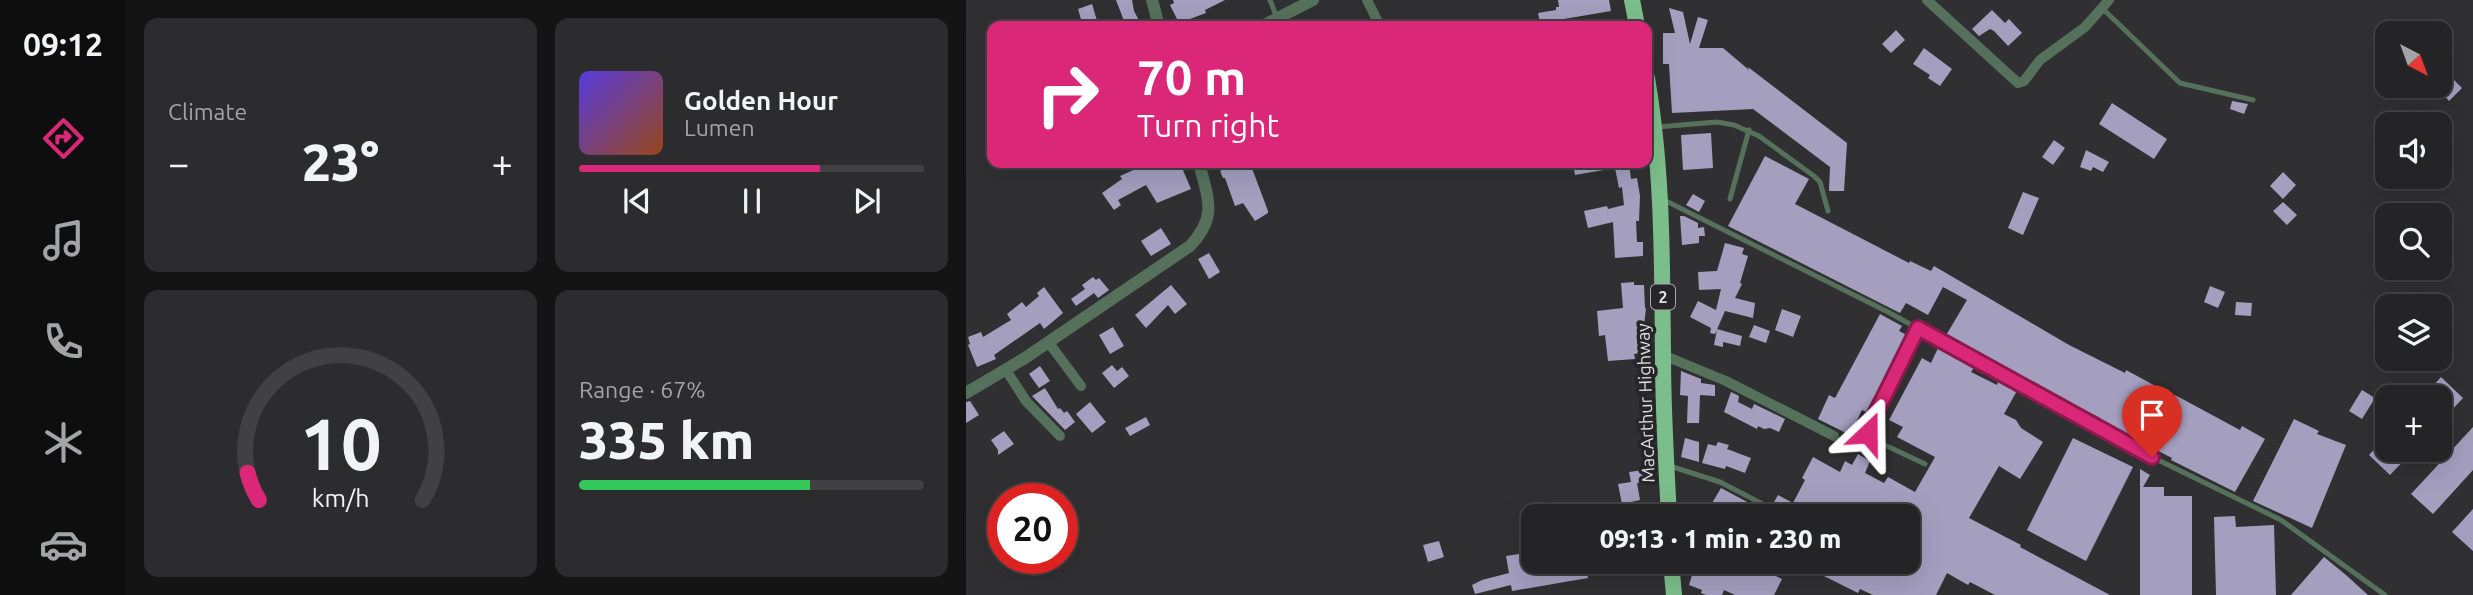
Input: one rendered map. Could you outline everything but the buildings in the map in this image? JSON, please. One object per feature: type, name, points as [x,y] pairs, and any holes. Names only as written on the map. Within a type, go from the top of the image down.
[{"type":"highway","points":[[1632,0],[1636,21]]},
{"type":"highway","name":"MacArthur Highway","points":[[1652,114],[1659,198],[1669,504]]},
{"type":"highway","points":[[1672,574],[1674,595]]},
{"type":"street","points":[[1152,0],[1158,21]]},
{"type":"street","points":[[1271,21],[1313,0]]},
{"type":"street","points":[[1367,0],[1377,20]]},
{"type":"street","points":[[1927,0],[2018,83],[2024,80],[2040,60],[2079,33],[2106,4]]},
{"type":"street","points":[[966,393],[1049,343],[1180,253],[1198,237],[1205,228],[1210,210],[1200,168]]},
{"type":"street","points":[[1049,343],[1081,386]]},
{"type":"street","points":[[1663,355],[1726,381],[1834,436]]},
{"type":"street","points":[[1006,370],[1026,401],[1060,436]]},
{"type":"lane","points":[[1270,0],[1277,18]]},
{"type":"lane","points":[[2106,4],[2180,83],[2253,100]]},
{"type":"lane","points":[[1654,128],[1717,122],[1749,130],[1820,182],[1828,211]]},
{"type":"lane","points":[[1730,199],[1749,130]]},
{"type":"lane","points":[[1659,198],[1918,328],[2152,457],[2281,520],[2385,595]]},
{"type":"lane","points":[[1918,328],[1868,433],[1872,439],[1926,464]]},
{"type":"lane","points":[[1667,465],[1720,482],[1763,504]]},
{"type":"route","points":[[1868,433],[1918,328],[2152,457]]}]
